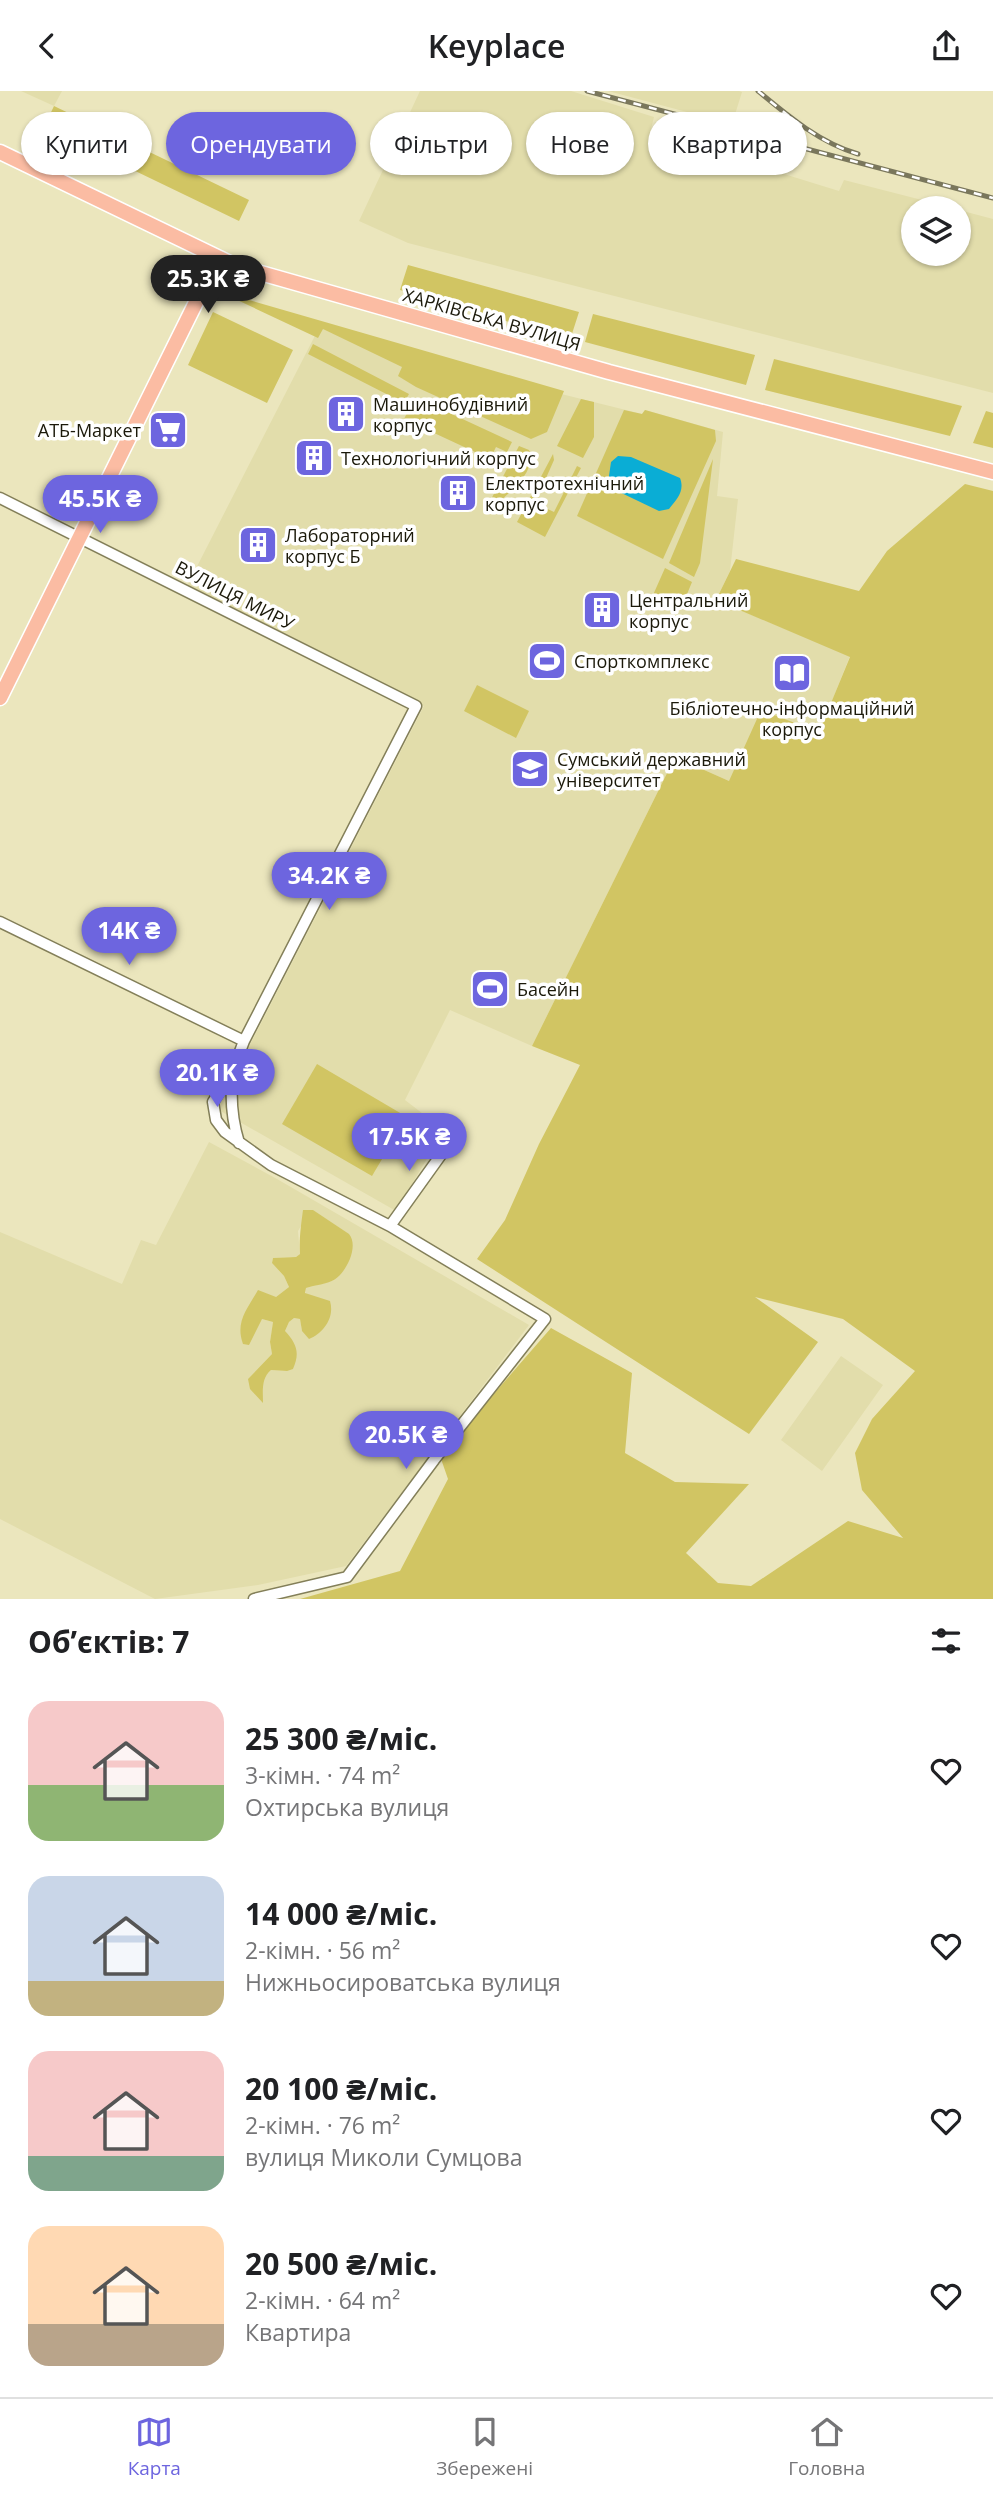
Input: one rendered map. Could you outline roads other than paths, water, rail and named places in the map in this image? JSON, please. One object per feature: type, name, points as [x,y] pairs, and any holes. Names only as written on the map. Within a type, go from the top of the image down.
[{"type":"main road","name":"ХАРКІВСЬКА ВУЛИЦЯ","points":[[0,152],[236,266],[609,372],[993,472]]},
{"type":"main road","points":[[0,698],[218,258]]},
{"type":"street","name":"ВУЛИЦЯ МИРУ","points":[[0,498],[416,706],[244,1041]]},
{"type":"street","points":[[0,922],[244,1041],[233,1070],[213,1102],[216,1120],[225,1132],[271,1165],[390,1226],[545,1319],[434,1460],[347,1577],[254,1599]]},
{"type":"street","points":[[233,1070],[231,1088],[234,1128],[239,1144]]},
{"type":"street","points":[[390,1226],[458,1131]]},
{"type":"water","points":[[618,456],[631,457],[680,478],[681,491],[669,509],[659,511],[611,488],[611,462]]},
{"type":"railway","points":[[587,91],[993,198]]},
{"type":"railway","points":[[758,91],[818,136],[858,154]]},
{"type":"place","name":"Машинобудівний корпус","points":[[346,414]]},
{"type":"place","name":"АТБ-Маркет","points":[[168,430]]},
{"type":"place","name":"Технологічний корпус","points":[[314,458]]},
{"type":"place","name":"Електротехнічний корпус","points":[[458,493]]},
{"type":"place","name":"Лабораторний корпус Б","points":[[258,545]]},
{"type":"place","name":"Центральний корпус","points":[[602,610]]},
{"type":"place","name":"Спорткомплекс","points":[[547,661]]},
{"type":"place","name":"Бібліотечно-інформаційний корпус","points":[[792,673]]},
{"type":"place","name":"Сумський державний університет","points":[[530,769]]},
{"type":"place","name":"Басейн","points":[[490,989]]}]
